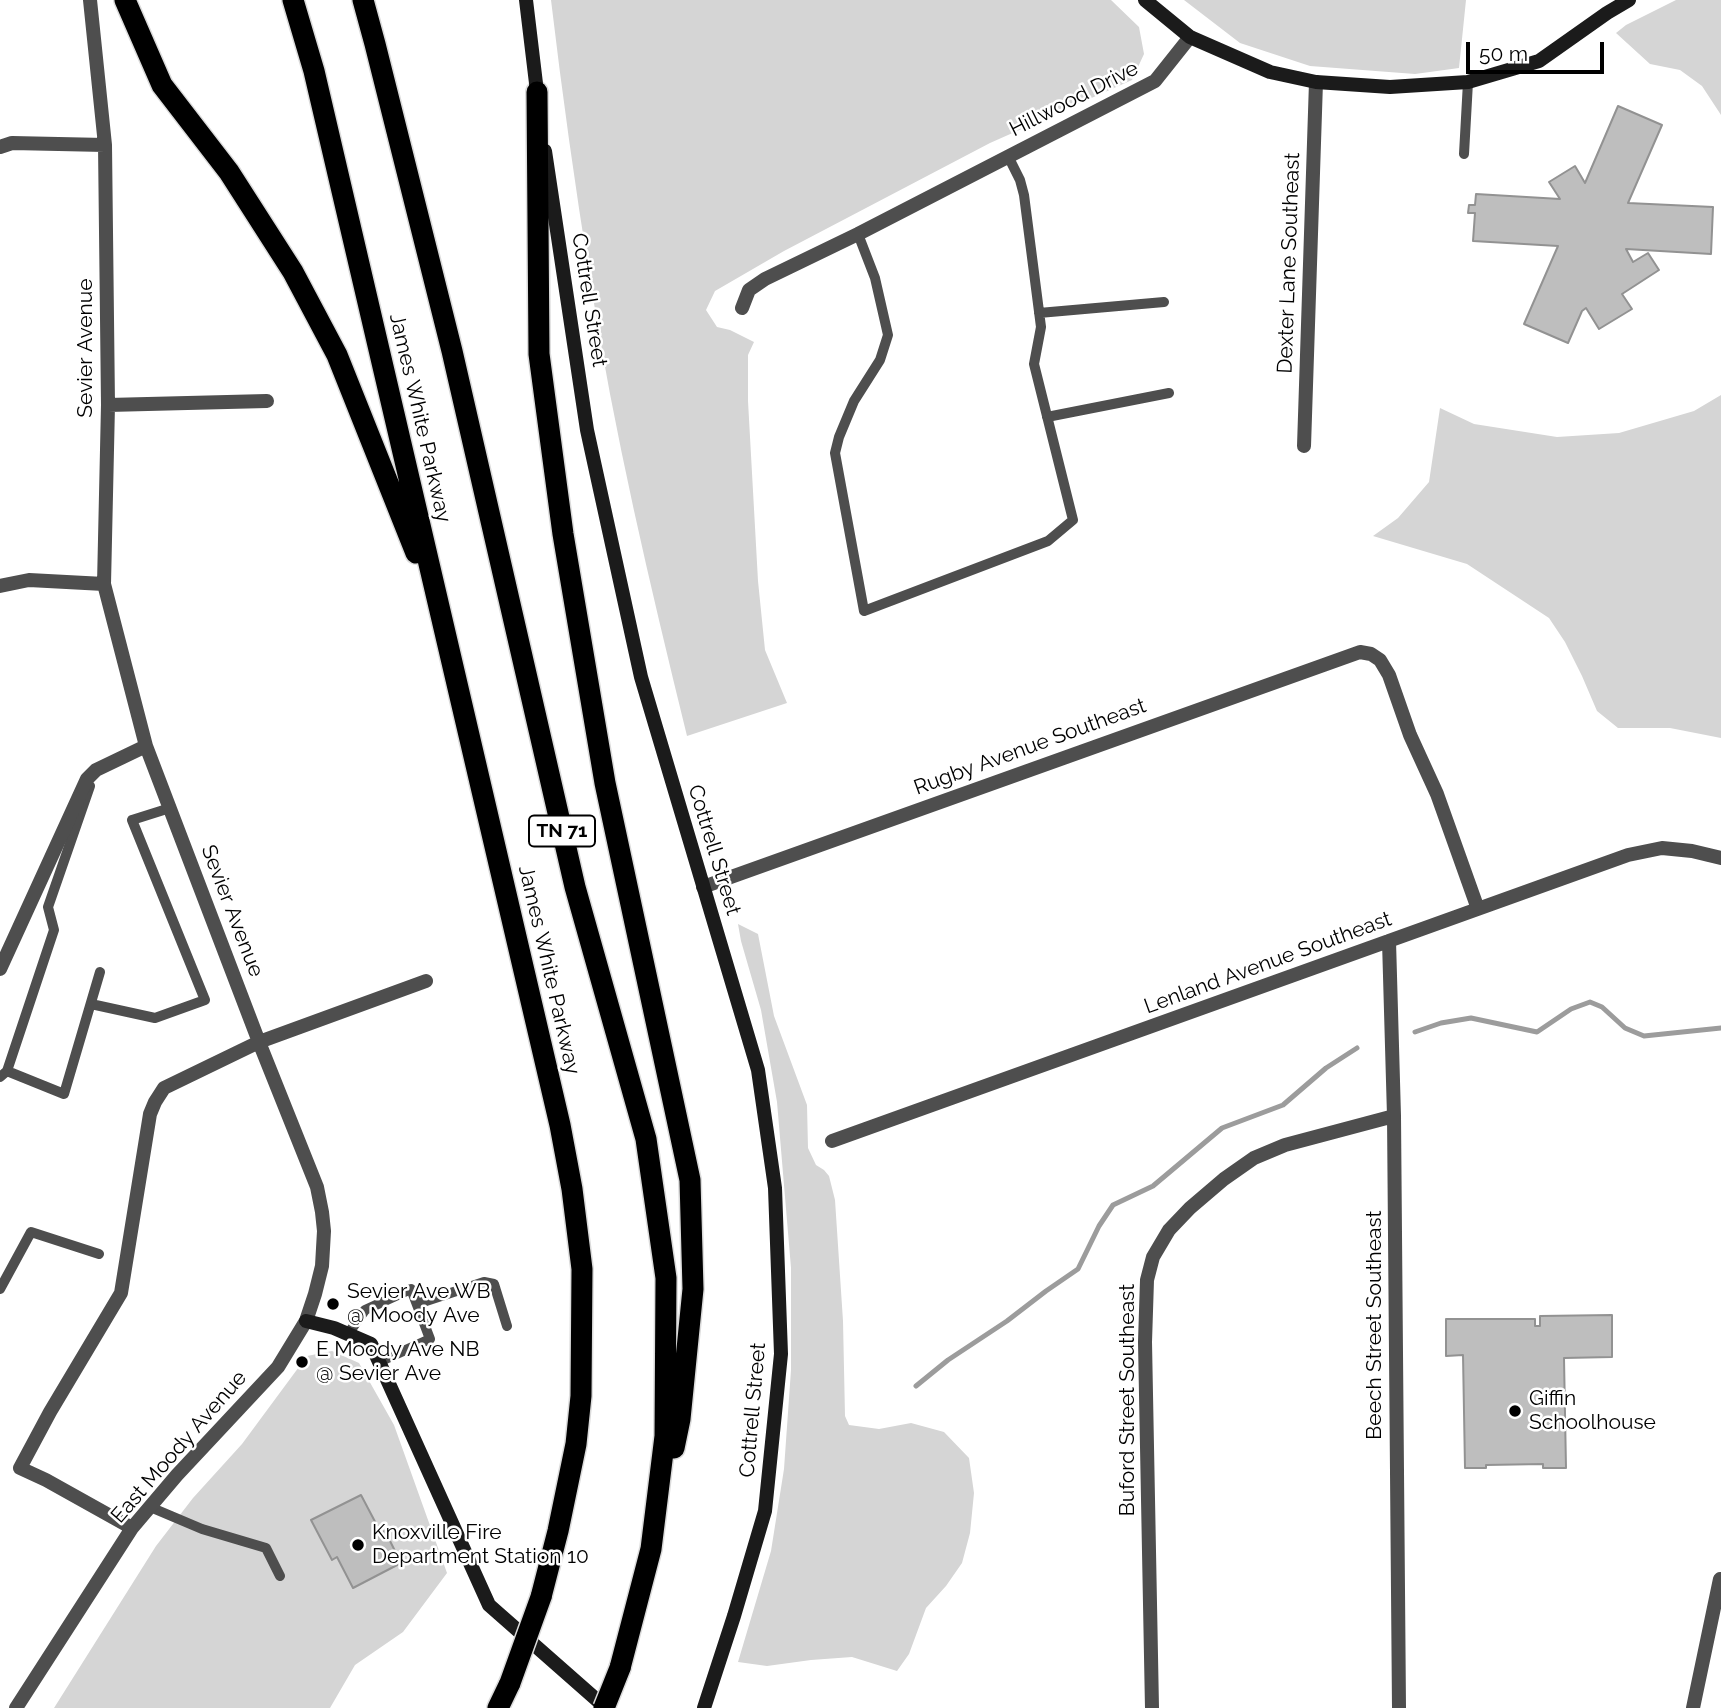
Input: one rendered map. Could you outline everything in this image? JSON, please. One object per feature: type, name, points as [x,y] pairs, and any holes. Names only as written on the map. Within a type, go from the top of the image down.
[{"type":"highway","points":[[125,0],[162,85],[229,173],[279,250],[337,355],[442,620]]},
{"type":"highway","name":"James White Parkway","points":[[293,0],[314,71],[560,1125],[572,1189],[582,1269],[581,1396],[576,1444],[541,1597],[510,1683],[498,1708]]},
{"type":"highway","name":"James White Parkway","points":[[363,0],[452,351],[575,887],[646,1139],[666,1279],[665,1436],[651,1549],[620,1668],[605,1708]]},
{"type":"highway","points":[[537,92],[540,354],[563,534],[605,783],[690,1180],[693,1289],[682,1406],[651,1549]]},
{"type":"street","name":"Sevier Avenue","points":[[90,0],[105,145],[108,405],[104,584],[146,746],[317,1187],[324,1231],[322,1266],[306,1321]]},
{"type":"street","name":"Cottrell Street","points":[[526,0],[587,430],[641,677],[758,1070],[775,1188],[781,1354],[765,1511],[704,1708]]},
{"type":"street","points":[[1145,0],[1190,37],[1270,72],[1316,82],[1390,87],[1468,82],[1539,61],[1629,0]]},
{"type":"street","name":"Hillwood Drive","points":[[742,307],[750,290],[765,279],[1155,81],[1190,37]]},
{"type":"street","name":"Dexter Lane Southeast","points":[[1304,446],[1316,82]]},
{"type":"street","points":[[0,147],[12,144],[105,145]]},
{"type":"street","points":[[108,405],[267,401]]},
{"type":"street","points":[[0,586],[29,580],[104,584]]},
{"type":"street","name":"Rugby Avenue Southeast","points":[[703,887],[1360,652],[1371,654],[1380,660],[1389,675],[1409,735],[1437,794],[1478,909]]},
{"type":"street","points":[[0,969],[87,779],[96,770],[146,746]]},
{"type":"street","name":"Lenland Avenue Southeast","points":[[832,1141],[1628,855],[1662,848],[1721,858]]},
{"type":"street","name":"Beech Street Southeast","points":[[1389,941],[1394,1116],[1399,1708]]},
{"type":"street","points":[[132,1528],[20,1468],[121,1293],[150,1114],[155,1102],[164,1088],[259,1042],[426,981]]},
{"type":"street","name":"Buford Street Southeast","points":[[1152,1708],[1145,1342],[1147,1280],[1153,1257],[1169,1230],[1190,1208],[1254,1158],[1284,1145],[1394,1116]]},
{"type":"street","points":[[306,1321],[334,1328],[371,1344],[489,1605],[605,1708]]},
{"type":"street","name":"East Moody Avenue","points":[[16,1708],[132,1528],[278,1367],[306,1321]]},
{"type":"street","points":[[1693,1708],[1720,1579]]},
{"type":"lane","points":[[1464,154],[1468,82]]},
{"type":"lane","points":[[858,234],[875,278],[888,335],[880,360],[854,401],[835,453],[864,611],[1048,541],[1073,520],[1034,364],[1041,327],[1024,195],[1008,156]]},
{"type":"lane","points":[[1039,313],[1164,302]]},
{"type":"lane","points":[[1047,417],[1169,393]]},
{"type":"lane","points":[[96,770],[48,907],[54,930],[3,1074],[64,1094],[100,972]]},
{"type":"lane","points":[[91,1004],[155,1018],[205,1000],[132,820],[170,808]]},
{"type":"lane","points":[[0,1289],[31,1232],[99,1254]]},
{"type":"lane","points":[[417,1304],[484,1282],[494,1284],[507,1326]]},
{"type":"lane","points":[[348,1334],[365,1310],[411,1289],[430,1339],[379,1362]]},
{"type":"lane","points":[[150,1507],[202,1529],[266,1548],[280,1576]]},
{"type":"shaded area","points":[[551,0],[1111,0],[1139,27],[1144,54],[1132,80],[990,143],[784,251],[715,291],[706,310],[717,327],[730,330],[754,342],[748,355],[748,401],[758,581],[765,650],[787,703],[687,736],[646,566],[610,394],[579,209]]},
{"type":"shaded area","points":[[1184,0],[1466,0],[1459,68],[1415,74],[1310,66],[1240,43]]},
{"type":"shaded area","points":[[1676,0],[1721,0],[1721,115],[1702,86],[1680,70],[1650,64],[1616,33],[1626,25]]},
{"type":"shaded area","points":[[1721,395],[1721,738],[1670,728],[1618,728],[1597,711],[1565,642],[1549,618],[1467,564],[1373,536],[1398,518],[1429,482],[1440,408],[1474,424],[1557,437],[1619,433],[1694,411]]},
{"type":"shaded area","points":[[738,924],[758,934],[774,1016],[807,1105],[808,1148],[816,1165],[829,1176],[835,1200],[843,1321],[845,1416],[849,1425],[879,1429],[911,1423],[944,1432],[969,1458],[974,1493],[970,1533],[962,1563],[926,1608],[909,1654],[897,1671],[852,1657],[767,1666],[738,1662],[771,1551],[784,1469],[791,1370],[791,1268],[777,1102],[761,1010]]},
{"type":"shaded area","points":[[332,1351],[359,1363],[394,1425],[447,1573],[403,1632],[355,1665],[330,1708],[54,1708],[156,1546],[193,1498],[242,1444],[307,1356]]},
{"type":"building","points":[[1618,106],[1662,125],[1628,203],[1713,207],[1711,254],[1626,249],[1633,262],[1648,253],[1659,270],[1622,294],[1632,309],[1599,329],[1586,308],[1582,311],[1568,343],[1524,324],[1558,246],[1473,241],[1475,213],[1468,213],[1469,205],[1475,205],[1476,194],[1560,199],[1549,182],[1575,166],[1585,183]]},
{"type":"building","name":"Giffin Schoolhouse","points":[[1612,1315],[1612,1357],[1564,1358],[1566,1468],[1543,1468],[1543,1464],[1465,1468],[1463,1355],[1446,1356],[1446,1319],[1535,1319],[1535,1326],[1540,1326],[1540,1316]]},
{"type":"building","name":"Knoxville Fire Department Station 10","points":[[361,1495],[381,1533],[385,1531],[401,1563],[353,1588],[337,1557],[332,1560],[311,1520]]},
{"type":"waterway","points":[[1415,1032],[1441,1023],[1471,1018],[1537,1032],[1571,1009],[1590,1002],[1602,1007],[1625,1028],[1644,1036],[1721,1028]]},
{"type":"waterway","points":[[916,1386],[948,1360],[1078,1269],[1099,1226],[1113,1205],[1153,1186],[1222,1128],[1283,1105],[1326,1068],[1357,1048]]},
{"type":"place","name":"Sevier Ave WB @ Moody Ave","points":[[333,1304]]},
{"type":"place","name":"E Moody Ave NB @ Sevier Ave","points":[[302,1362]]},
{"type":"place","name":"Giffin Schoolhouse","points":[[1515,1411]]},
{"type":"place","name":"Knoxville Fire Department Station 10","points":[[358,1545]]}]
